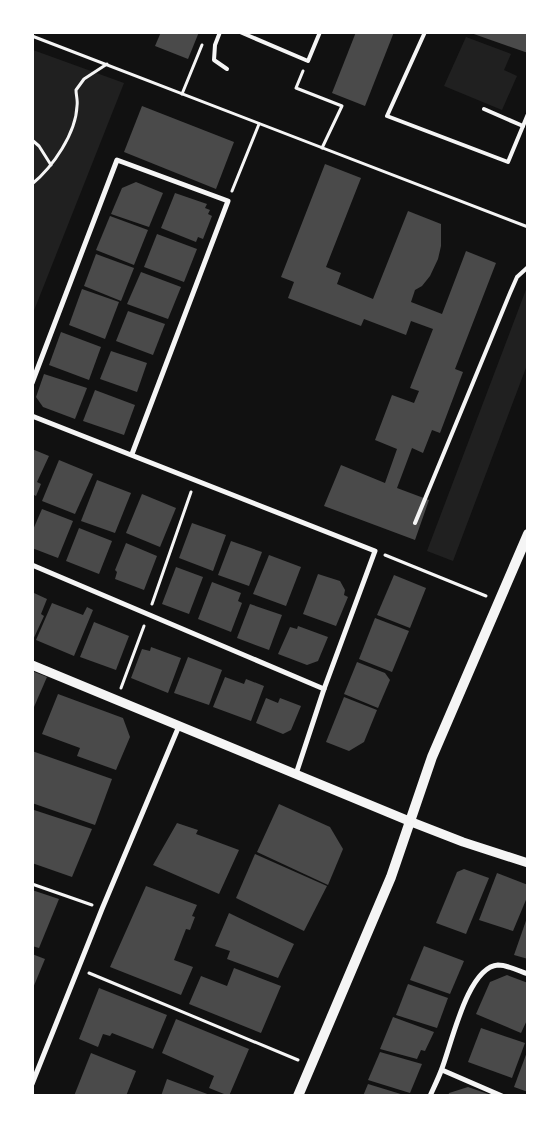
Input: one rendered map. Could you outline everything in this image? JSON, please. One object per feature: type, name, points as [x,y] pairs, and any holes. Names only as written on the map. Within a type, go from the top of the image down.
[{"type":"main road","points":[[298,1096],[391,877],[432,757],[528,534]]},
{"type":"street","points":[[32,384],[117,160],[228,201],[132,454]]},
{"type":"street","points":[[32,416],[375,551],[324,688],[296,774]]},
{"type":"street","points":[[32,565],[324,688]]},
{"type":"street","points":[[32,664],[409,821],[463,842],[528,863]]},
{"type":"street","points":[[32,1084],[102,909],[179,726]]},
{"type":"street","points":[[430,1096],[442,1070],[466,997],[484,972],[497,965],[510,967],[528,974]]},
{"type":"street","points":[[442,1070],[502,1096]]},
{"type":"lane","points":[[220,32],[215,46],[214,60],[227,69]]},
{"type":"lane","points":[[240,32],[308,61],[320,32]]},
{"type":"lane","points":[[424,32],[387,116],[508,162],[528,114]]},
{"type":"lane","points":[[484,109],[523,126]]},
{"type":"lane","points":[[416,522],[513,285],[517,277],[528,267]]},
{"type":"path","points":[[32,36],[528,227]]},
{"type":"path","points":[[182,94],[203,41]]},
{"type":"path","points":[[308,61],[296,88],[342,106],[322,148]]},
{"type":"path","points":[[32,184],[51,165],[64,145],[73,125],[77,106],[76,90],[84,79],[108,64]]},
{"type":"path","points":[[228,201],[258,124]]},
{"type":"path","points":[[32,140],[39,146],[51,165]]},
{"type":"path","points":[[117,699],[195,479]]},
{"type":"path","points":[[375,551],[500,602]]},
{"type":"path","points":[[32,884],[102,909]]},
{"type":"path","points":[[78,969],[310,1066]]},
{"type":"shaded area","points":[[466,37],[511,54],[504,70],[517,76],[502,110],[444,86]]},
{"type":"shaded area","points":[[33,50],[124,83],[33,313]]},
{"type":"shaded area","points":[[527,287],[527,365],[453,561],[427,551]]},
{"type":"building","points":[[161,32],[199,32],[188,59],[155,46]]},
{"type":"building","points":[[356,32],[394,32],[365,106],[332,93]]},
{"type":"building","points":[[528,32],[528,53],[471,33]]},
{"type":"building","points":[[142,106],[234,142],[216,189],[124,152]]},
{"type":"building","points":[[325,164],[361,178],[326,267],[341,273],[337,284],[373,299],[408,211],[441,224],[441,246],[438,259],[430,276],[422,286],[415,290],[411,302],[442,314],[466,251],[496,263],[455,369],[463,372],[440,433],[432,430],[423,453],[412,448],[397,488],[429,500],[415,540],[324,506],[341,465],[385,483],[397,449],[375,440],[392,395],[414,403],[419,391],[410,388],[433,329],[411,321],[406,335],[364,319],[361,326],[288,298],[294,282],[281,277]]},
{"type":"building","points":[[136,182],[163,193],[149,227],[111,214],[122,188]]},
{"type":"building","points":[[175,193],[207,204],[205,208],[210,210],[208,214],[212,216],[203,239],[198,237],[196,242],[161,228]]},
{"type":"building","points":[[110,216],[148,230],[134,265],[96,250]]},
{"type":"building","points":[[157,234],[197,249],[184,282],[144,267]]},
{"type":"building","points":[[96,254],[134,268],[121,301],[84,286]]},
{"type":"building","points":[[141,272],[181,287],[168,319],[127,304]]},
{"type":"building","points":[[82,289],[119,302],[105,339],[69,325]]},
{"type":"building","points":[[128,311],[165,324],[153,355],[116,341]]},
{"type":"building","points":[[61,332],[101,347],[89,380],[49,365]]},
{"type":"building","points":[[111,351],[147,363],[137,392],[100,379]]},
{"type":"building","points":[[44,374],[87,388],[75,419],[43,407],[36,397]]},
{"type":"building","points":[[95,390],[135,405],[124,435],[83,421]]},
{"type":"building","points":[[32,449],[49,456],[37,482],[41,484],[36,496],[32,494]]},
{"type":"building","points":[[59,460],[93,474],[75,514],[42,501]]},
{"type":"building","points":[[97,480],[131,493],[115,533],[81,521]]},
{"type":"building","points":[[142,494],[176,508],[160,547],[126,533]]},
{"type":"building","points":[[42,509],[73,521],[58,558],[32,548],[32,532]]},
{"type":"building","points":[[192,523],[226,535],[213,571],[179,558]]},
{"type":"building","points":[[79,528],[112,541],[99,574],[66,561]]},
{"type":"building","points":[[231,541],[262,552],[249,586],[218,575]]},
{"type":"building","points":[[126,543],[157,556],[144,590],[115,579],[117,572],[115,570]]},
{"type":"building","points":[[269,555],[301,567],[286,606],[253,594]]},
{"type":"building","points":[[176,567],[203,577],[189,614],[162,604]]},
{"type":"building","points":[[318,574],[340,581],[345,590],[344,595],[348,597],[336,626],[303,614]]},
{"type":"building","points":[[394,575],[426,588],[410,628],[377,615]]},
{"type":"building","points":[[212,582],[241,593],[238,601],[242,603],[231,632],[198,619]]},
{"type":"building","points":[[34,593],[47,599],[41,614],[44,616],[32,642],[32,597]]},
{"type":"building","points":[[52,603],[83,615],[87,607],[93,610],[74,656],[36,640]]},
{"type":"building","points":[[250,604],[282,615],[269,650],[237,638]]},
{"type":"building","points":[[375,618],[409,631],[392,672],[359,659]]},
{"type":"building","points":[[94,622],[129,636],[116,670],[80,657]]},
{"type":"building","points":[[298,626],[328,637],[318,661],[307,665],[278,654],[290,627],[297,629]]},
{"type":"building","points":[[151,647],[181,658],[168,693],[131,678],[142,649],[150,651]]},
{"type":"building","points":[[188,657],[222,670],[209,705],[174,693]]},
{"type":"building","points":[[357,662],[385,673],[390,680],[378,708],[344,694]]},
{"type":"building","points":[[32,671],[47,677],[34,707],[32,707]]},
{"type":"building","points":[[225,677],[244,684],[246,679],[264,686],[251,721],[213,707]]},
{"type":"building","points":[[58,694],[123,718],[130,737],[116,770],[77,756],[80,748],[42,734]]},
{"type":"building","points":[[344,697],[377,710],[364,742],[349,751],[326,742]]},
{"type":"building","points":[[266,698],[278,703],[280,698],[301,706],[291,730],[283,734],[256,723]]},
{"type":"building","points":[[32,751],[112,779],[95,825],[32,803]]},
{"type":"building","points":[[279,804],[330,827],[343,849],[328,885],[257,852]]},
{"type":"building","points":[[34,810],[92,829],[72,877],[32,863],[32,813]]},
{"type":"building","points":[[177,823],[198,830],[196,834],[239,850],[219,894],[153,865]]},
{"type":"building","points":[[255,854],[327,886],[304,931],[236,898]]},
{"type":"building","points":[[464,869],[489,878],[466,934],[436,923],[457,872]]},
{"type":"building","points":[[497,873],[528,885],[528,895],[513,931],[479,920]]},
{"type":"building","points":[[146,886],[197,905],[192,916],[195,917],[190,930],[186,929],[174,960],[193,967],[181,995],[110,967]]},
{"type":"building","points":[[32,890],[59,899],[39,948],[32,946]]},
{"type":"building","points":[[229,913],[294,944],[278,978],[227,959],[230,951],[215,946]]},
{"type":"building","points":[[528,915],[528,959],[514,955]]},
{"type":"building","points":[[424,946],[464,961],[450,994],[410,980]]},
{"type":"building","points":[[32,954],[45,959],[33,988],[32,988]]},
{"type":"building","points":[[234,968],[281,986],[261,1033],[189,1004],[201,976],[227,986]]},
{"type":"building","points":[[507,975],[528,983],[528,1018],[521,1033],[476,1014],[490,982]]},
{"type":"building","points":[[408,984],[448,998],[437,1028],[396,1015]]},
{"type":"building","points":[[99,988],[167,1015],[153,1049],[112,1033],[110,1036],[103,1034],[98,1047],[79,1039]]},
{"type":"building","points":[[393,1017],[434,1032],[425,1051],[421,1050],[417,1059],[380,1049]]},
{"type":"building","points":[[176,1019],[249,1049],[229,1096],[209,1088],[214,1076],[162,1053]]},
{"type":"building","points":[[481,1028],[525,1043],[512,1078],[468,1062]]},
{"type":"building","points":[[380,1052],[422,1064],[410,1093],[368,1080]]},
{"type":"building","points":[[528,1052],[528,1092],[514,1087]]},
{"type":"building","points":[[91,1053],[136,1071],[126,1096],[74,1096]]},
{"type":"building","points":[[167,1079],[210,1095],[210,1096],[161,1096]]},
{"type":"building","points":[[368,1084],[404,1095],[404,1096],[363,1096]]},
{"type":"building","points":[[468,1087],[491,1096],[448,1096],[449,1093]]}]
